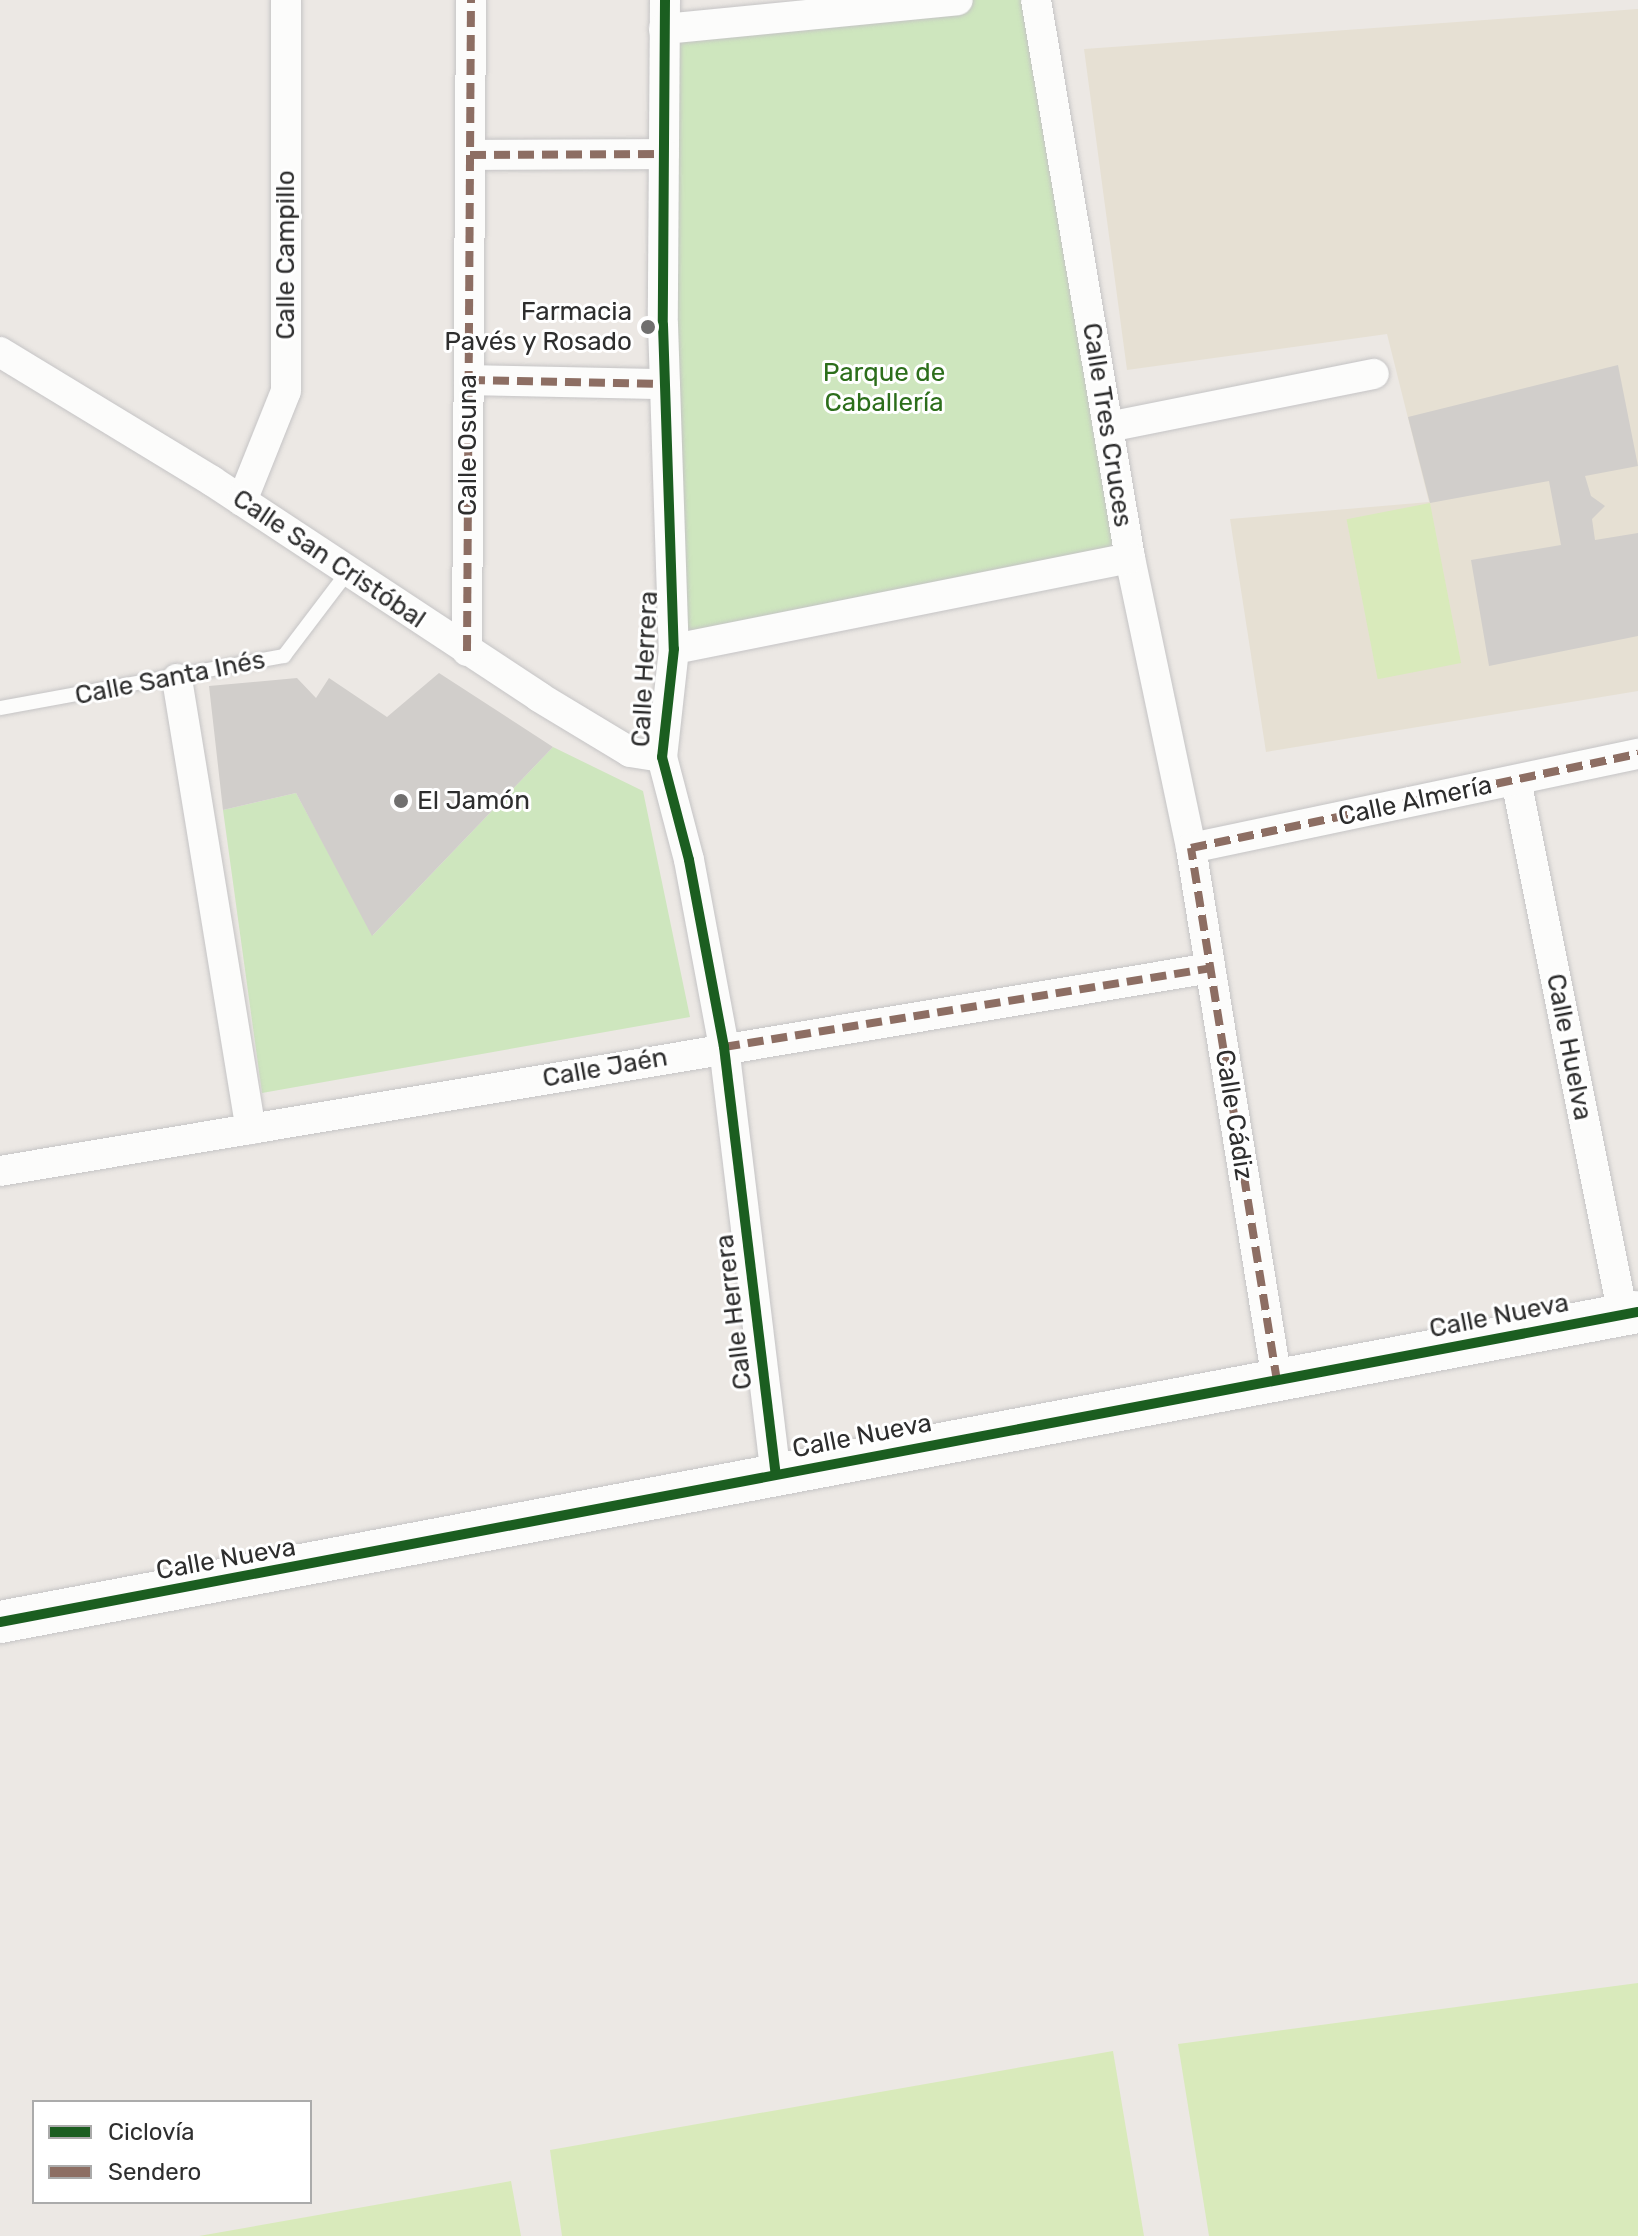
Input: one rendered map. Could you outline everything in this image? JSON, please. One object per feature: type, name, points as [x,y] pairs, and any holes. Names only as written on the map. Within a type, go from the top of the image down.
[{"type":"street","name":"Calle Campillo","points":[[242,501],[286,391],[286,0]]},
{"type":"street","name":"Calle Osuna","points":[[467,651],[471,0]]},
{"type":"street","points":[[664,14],[958,0]]},
{"type":"street","name":"Calle Tres Cruces","points":[[1036,0],[1130,558],[1191,848]]},
{"type":"street","name":"Calle Herrera","points":[[664,14],[665,384],[674,649],[662,757],[689,860],[724,1047],[776,1474]]},
{"type":"street","points":[[470,155],[664,154]]},
{"type":"street","name":"Calle San Cristóbal","points":[[0,352],[242,501],[467,651],[630,752],[662,757]]},
{"type":"street","points":[[1108,427],[1374,374]]},
{"type":"street","points":[[469,380],[665,384]]},
{"type":"street","points":[[674,649],[1130,558]]},
{"type":"street","points":[[177,679],[251,1129]]},
{"type":"street","name":"Calle Almería","points":[[1191,848],[1638,754]]},
{"type":"street","name":"Calle Huelva","points":[[1516,780],[1630,1314]]},
{"type":"street","name":"Calle Cádiz","points":[[1191,848],[1277,1381]]},
{"type":"street","name":"Calle Jaén","points":[[0,1171],[724,1047],[1210,968]]},
{"type":"street","name":"Calle Nueva","points":[[0,1622],[1630,1314]]},
{"type":"lane","name":"Calle Santa Inés","points":[[0,708],[177,679],[284,656],[347,573]]},
{"type":"shaded area","points":[[1638,9],[1638,691],[1266,752],[1230,519],[1429,502],[1387,334],[1127,370],[1084,49]]},
{"type":"green space","name":"Parque de Caballería","points":[[915,0],[1036,0],[1130,558],[674,649],[664,29]]},
{"type":"green space","points":[[1430,503],[1461,663],[1378,679],[1347,519]]},
{"type":"green space","points":[[553,747],[643,791],[690,1017],[262,1093],[223,810],[296,793],[373,935]]},
{"type":"green space","points":[[1638,1983],[1638,2236],[1209,2236],[1178,2044]]},
{"type":"green space","points":[[1113,2051],[1144,2236],[562,2236],[550,2150]]},
{"type":"green space","points":[[511,2181],[521,2236],[199,2236]]},
{"type":"building","points":[[1618,365],[1638,466],[1585,476],[1591,496],[1605,506],[1592,519],[1595,540],[1638,533],[1638,636],[1489,666],[1471,560],[1561,545],[1549,481],[1430,503],[1408,417]]},
{"type":"building","name":"El Jamón","points":[[439,673],[553,747],[372,936],[296,793],[223,810],[209,686],[297,678],[316,698],[329,678],[387,717]]},
{"type":"marked path","points":[[467,651],[471,0]]},
{"type":"marked path","points":[[470,155],[664,154]]},
{"type":"marked path","points":[[469,380],[665,384]]},
{"type":"marked path","points":[[1277,1381],[1191,848],[1638,754]]},
{"type":"marked path","points":[[724,1047],[1210,968]]},
{"type":"cycle path","points":[[665,0],[663,325],[674,649],[662,757],[689,860],[724,1047],[776,1474]]},
{"type":"cycle path","points":[[0,1622],[1638,1312]]},
{"type":"place","name":"Farmacia Pavés y Rosado","points":[[648,327]]},
{"type":"place","name":"El Jamón","points":[[401,801]]}]
